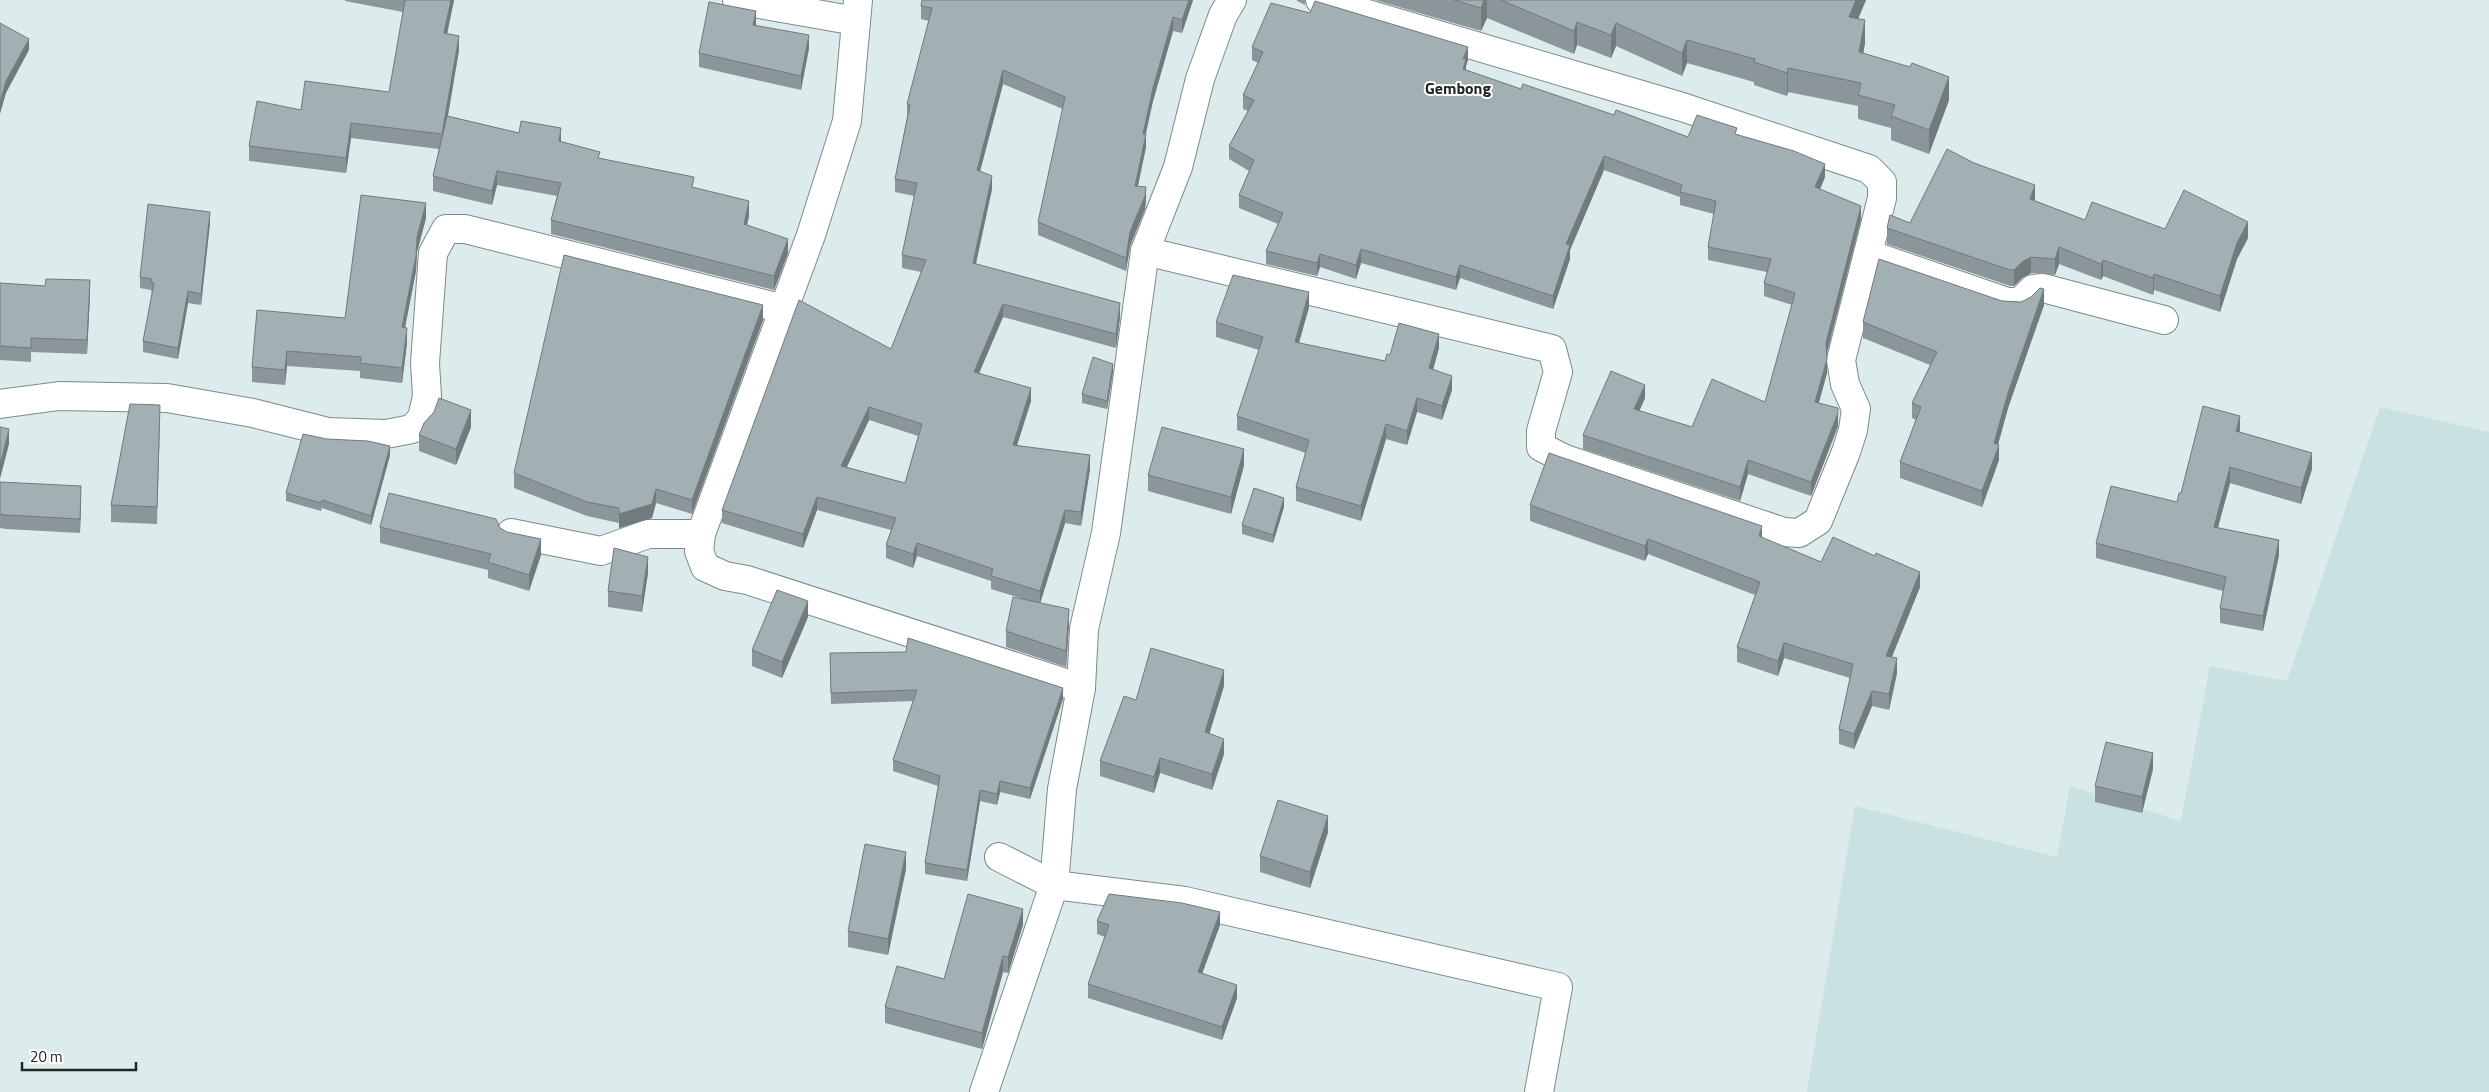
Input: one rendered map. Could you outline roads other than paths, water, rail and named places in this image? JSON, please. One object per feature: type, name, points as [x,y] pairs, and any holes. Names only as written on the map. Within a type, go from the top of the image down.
[{"type":"street","points":[[737,0],[857,10],[847,121],[811,235],[701,534],[699,551],[705,567],[725,576],[747,580],[1081,688]]},
{"type":"street","points":[[984,1092],[1054,885],[1062,788],[1081,688],[1084,629],[1106,533],[1145,251],[1178,167],[1200,78],[1223,15],[1232,0]]},
{"type":"street","points":[[1145,251],[1552,349],[1558,372],[1541,431],[1541,447],[1574,462],[1784,532],[1799,533],[1818,520],[1853,430],[1856,409],[1845,384],[1841,360],[1882,198],[1882,182],[1869,169],[1682,107],[1320,0]]},
{"type":"street","points":[[0,404],[59,396],[167,398],[253,413],[328,432],[386,434],[412,429],[422,418],[427,396],[425,363],[433,253],[446,229],[465,229],[784,309]]},
{"type":"street","points":[[1868,254],[2007,302],[2020,302],[2032,289],[2043,288],[2164,320]]},
{"type":"street","points":[[511,533],[602,551],[648,534],[701,534]]},
{"type":"street","points":[[999,857],[1054,885],[1185,901],[1558,987],[1538,1092]]},
{"type":"district","name":"Gembong","points":[[1458,88]]}]
